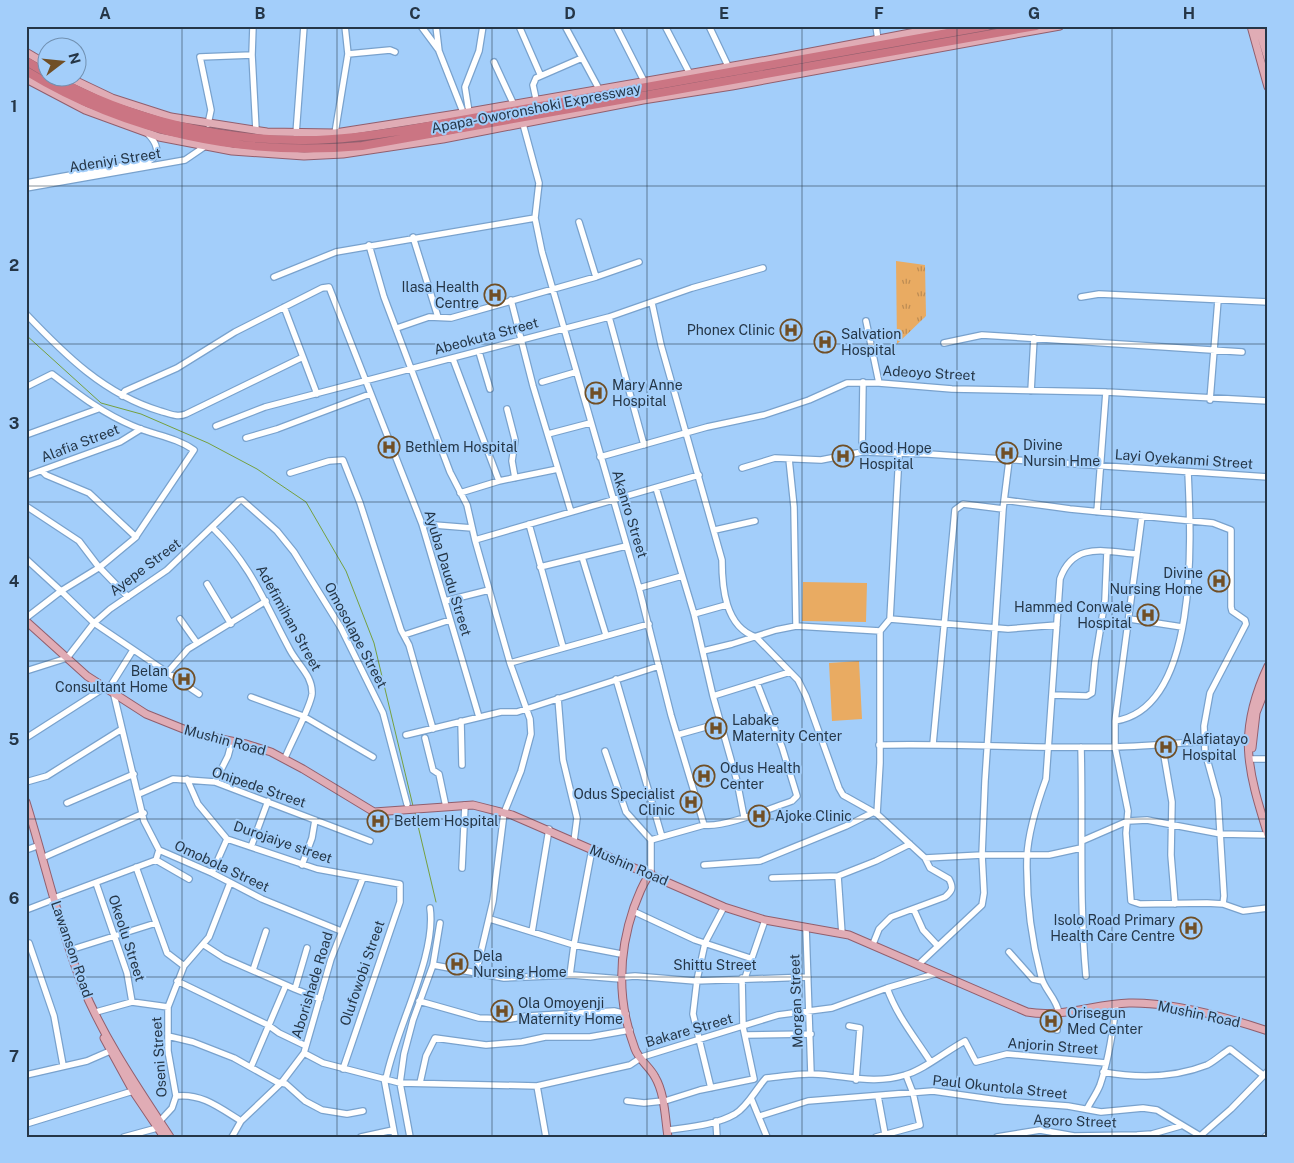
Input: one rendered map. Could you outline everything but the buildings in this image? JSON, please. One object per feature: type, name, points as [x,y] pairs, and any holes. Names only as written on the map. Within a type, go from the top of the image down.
[{"type":"highway","name":"Apapa-Oworonshoki Expressway","points":[[74,88],[107,104],[160,121],[202,130],[256,138],[321,140],[406,130],[614,95],[987,26]]},
{"type":"highway","name":"Apapa-Oworonshoki Expressway","points":[[26,71],[105,111],[162,131],[256,147],[312,150],[381,143],[1036,26]]},
{"type":"highway","points":[[26,61],[38,68]]},
{"type":"main road","name":"Apapa-Oworonshoki Expressway","points":[[88,86],[140,108],[208,124],[296,134],[335,133],[690,74],[947,26]]},
{"type":"main road","name":"Apapa-Oworonshoki Expressway","points":[[26,79],[85,110],[148,134],[204,146],[269,155],[343,154],[524,124],[643,100],[732,86],[1060,26]]},
{"type":"main road","points":[[1251,26],[1268,87]]},
{"type":"main road","points":[[1261,28],[1268,37]]},
{"type":"main road","points":[[1261,28],[1268,59]]},
{"type":"main road","points":[[26,52],[38,59]]},
{"type":"main road","name":"Mushin Road","points":[[26,619],[67,658],[106,689],[146,714],[180,729],[211,738],[258,747],[285,758],[374,812],[408,807],[421,809],[465,805],[483,807],[504,813],[549,829],[650,876],[724,907],[765,920],[842,934],[873,944],[1027,1012],[1058,1013],[1116,1004],[1152,1004],[1211,1014],[1268,1031]]},
{"type":"main road","points":[[1267,671],[1254,699],[1247,740],[1251,778],[1268,821]]},
{"type":"main road","points":[[1268,682],[1254,723],[1252,759],[1268,835]]},
{"type":"main road","name":"Lawanson Road","points":[[26,802],[78,983],[110,1051],[133,1091],[170,1137]]},
{"type":"main road","name":"Lawanson Road","points":[[26,814],[82,985],[164,1137]]},
{"type":"main road","points":[[642,1058],[634,1041],[625,1003],[622,978],[624,948],[635,912],[650,876]]},
{"type":"main road","points":[[650,876],[638,896],[621,954],[622,978],[626,1014],[635,1049],[659,1079],[669,1134]]},
{"type":"street","points":[[253,26],[252,55],[256,130]]},
{"type":"street","points":[[296,134],[304,26]]},
{"type":"street","points":[[335,133],[348,54],[345,26]]},
{"type":"street","points":[[421,26],[439,51],[466,112]]},
{"type":"street","points":[[436,26],[439,51]]},
{"type":"street","points":[[466,112],[465,87],[479,51],[483,26]]},
{"type":"street","points":[[519,26],[540,74]]},
{"type":"street","points":[[565,26],[599,89]]},
{"type":"street","points":[[616,26],[644,81]]},
{"type":"street","points":[[666,26],[690,74]]},
{"type":"street","points":[[709,26],[728,66]]},
{"type":"street","points":[[876,26],[878,40]]},
{"type":"street","points":[[348,54],[390,50],[395,52]]},
{"type":"street","points":[[208,124],[211,110],[200,57],[252,55]]},
{"type":"street","points":[[536,100],[533,84],[540,74],[582,58]]},
{"type":"street","points":[[494,62],[513,104]]},
{"type":"street","name":"Akanro Street","points":[[524,124],[539,183],[535,218],[536,231],[639,588],[677,735],[704,825]]},
{"type":"street","name":"Adeniyi Street","points":[[26,183],[149,162],[155,156],[157,150],[156,143],[148,134]]},
{"type":"street","name":"Adeniyi Street","points":[[26,188],[184,160],[204,146]]},
{"type":"street","points":[[274,277],[336,252],[413,237],[535,218]]},
{"type":"street","points":[[579,222],[596,277]]},
{"type":"street","points":[[413,237],[438,317]]},
{"type":"street","points":[[369,245],[378,280],[450,472],[467,505],[510,663],[526,708],[531,734],[522,771],[504,813],[490,919],[476,974]]},
{"type":"street","points":[[396,328],[429,316],[451,318],[596,277],[639,262]]},
{"type":"street","name":"Abeokuta Street","points":[[216,426],[265,408],[479,352],[563,327],[609,317],[692,288],[763,268]]},
{"type":"street","name":"Ayuba Daudu Street","points":[[284,307],[322,288],[329,287],[422,524],[479,717]]},
{"type":"street","points":[[1081,297],[1099,294],[1268,302]]},
{"type":"street","points":[[511,300],[571,512]]},
{"type":"street","points":[[1210,400],[1218,300]]},
{"type":"street","points":[[652,303],[661,345],[715,530],[722,560],[722,580],[726,605],[748,634],[756,637],[798,680],[806,696],[843,795],[876,813],[925,858],[930,868],[949,879],[952,887],[945,897],[914,910],[897,914],[884,923],[873,944]]},
{"type":"street","points":[[122,396],[125,391],[177,368],[235,332],[284,307],[317,394]]},
{"type":"street","points":[[26,314],[70,359],[122,396],[146,407],[181,416],[303,357]]},
{"type":"street","points":[[609,317],[644,445]]},
{"type":"street","points":[[866,321],[879,383]]},
{"type":"street","points":[[944,343],[982,334],[1242,352]]},
{"type":"street","points":[[1031,391],[1034,338]]},
{"type":"street","points":[[479,352],[490,389]]},
{"type":"street","points":[[453,359],[499,481]]},
{"type":"street","points":[[542,382],[576,372]]},
{"type":"street","points":[[26,387],[52,374],[98,409],[141,429],[186,444],[194,450],[136,537],[100,567],[61,590],[26,619]]},
{"type":"street","points":[[862,382],[862,452]]},
{"type":"street","name":"Adeoyo Street","points":[[600,457],[687,433],[756,417],[809,400],[836,387],[862,382],[952,389],[1106,392],[1210,400],[1268,401]]},
{"type":"street","points":[[1097,512],[1106,392]]},
{"type":"street","points":[[246,438],[277,429],[370,394]]},
{"type":"street","points":[[26,435],[98,409]]},
{"type":"street","points":[[507,409],[515,440],[512,461],[515,478]]},
{"type":"street","points":[[548,434],[590,423]]},
{"type":"street","name":"Alafia Street","points":[[26,476],[120,442],[141,429]]},
{"type":"street","name":"Layi Oyekanmi Street","points":[[742,468],[775,458],[821,460],[862,452],[1268,477]]},
{"type":"street","points":[[876,813],[880,784],[880,631],[890,619],[900,454]]},
{"type":"street","points":[[788,459],[794,506],[796,626]]},
{"type":"street","points":[[290,473],[329,461],[343,460],[360,503],[433,729]]},
{"type":"street","points":[[919,964],[937,945],[982,905],[984,893],[982,855],[988,745],[1003,509],[1009,461]]},
{"type":"street","points":[[460,493],[499,481],[558,470]]},
{"type":"street","points":[[42,471],[46,476],[89,493],[136,537]]},
{"type":"street","points":[[1115,721],[1136,714],[1154,700],[1163,689],[1176,659],[1187,587],[1188,472]]},
{"type":"street","points":[[475,540],[699,475]]},
{"type":"street","points":[[656,488],[694,614],[713,696],[737,781],[744,817]]},
{"type":"street","name":"Ayepe Street","points":[[67,658],[94,623],[167,570],[242,500]]},
{"type":"street","name":"Omosolape Street","points":[[242,500],[294,552],[341,628],[382,712],[408,807]]},
{"type":"street","points":[[1004,500],[1097,512],[1213,523],[1231,530],[1231,607],[1232,611],[1245,620],[1246,624],[1210,693],[1205,717],[1204,740],[1210,774],[1218,799],[1224,896],[1222,904]]},
{"type":"street","points":[[933,744],[946,623],[952,526],[955,510],[963,504],[1003,509]]},
{"type":"street","points":[[26,506],[79,542],[128,597]]},
{"type":"street","points":[[1142,516],[1136,554],[1130,619],[1127,626],[1115,721],[1115,747],[1128,821],[1126,833],[1131,901],[1140,904],[1222,904],[1243,911],[1268,908]]},
{"type":"street","points":[[715,530],[755,521]]},
{"type":"street","points":[[422,524],[472,528]]},
{"type":"street","points":[[529,524],[563,647]]},
{"type":"street","name":"Adefimihan Street","points":[[213,528],[234,550],[266,601],[294,657],[310,680],[312,697],[285,758]]},
{"type":"street","points":[[540,567],[626,546]]},
{"type":"street","points":[[1052,695],[1087,696],[1092,693],[1105,600],[1107,552]]},
{"type":"street","points":[[1057,1030],[1057,1002],[1042,980],[1033,947],[1027,856],[1037,807],[1046,779],[1060,579],[1065,565],[1080,553],[1136,554]]},
{"type":"street","points":[[582,557],[606,635]]},
{"type":"street","points":[[26,559],[94,623],[199,694]]},
{"type":"street","points":[[639,588],[682,576]]},
{"type":"street","points":[[207,584],[231,624]]},
{"type":"street","points":[[445,601],[489,590]]},
{"type":"street","points":[[168,672],[188,649],[266,601]]},
{"type":"street","points":[[694,614],[726,605]]},
{"type":"street","points":[[180,619],[197,643]]},
{"type":"street","points":[[890,619],[996,628],[1025,629],[1057,625]]},
{"type":"street","points":[[1130,619],[1182,627]]},
{"type":"street","points":[[404,635],[450,620]]},
{"type":"street","points":[[510,663],[649,624]]},
{"type":"street","points":[[703,651],[796,626],[880,631]]},
{"type":"street","points":[[26,738],[106,689],[133,650]]},
{"type":"street","points":[[26,672],[67,658]]},
{"type":"street","points":[[406,735],[501,712],[517,712],[659,666]]},
{"type":"street","points":[[713,696],[790,672]]},
{"type":"street","points":[[616,679],[662,837]]},
{"type":"street","points":[[651,840],[704,825],[712,826],[744,817],[792,801],[797,796],[782,747],[757,683]]},
{"type":"street","name":"Omobola Street","points":[[114,695],[148,831],[159,850],[284,908],[342,931]]},
{"type":"street","points":[[251,697],[303,716],[373,757]]},
{"type":"street","points":[[558,698],[563,760],[577,818],[574,841]]},
{"type":"street","points":[[461,721],[462,765]]},
{"type":"street","points":[[677,735],[720,723]]},
{"type":"street","points":[[26,782],[47,776],[122,729]]},
{"type":"street","points":[[425,738],[433,770],[439,774],[446,807]]},
{"type":"street","points":[[879,745],[1115,747],[1204,740],[1247,740]]},
{"type":"street","points":[[215,782],[228,756],[232,741]]},
{"type":"street","points":[[1162,744],[1172,802],[1171,855],[1175,904]]},
{"type":"street","points":[[1081,747],[1081,844],[1086,976]]},
{"type":"street","points":[[605,751],[626,812],[651,840],[650,876]]},
{"type":"street","points":[[1252,759],[1268,759]]},
{"type":"street","points":[[67,803],[134,774]]},
{"type":"street","name":"Onipede Street","points":[[139,794],[173,778],[215,782],[370,841]]},
{"type":"street","name":"Durojaiye street","points":[[187,779],[198,804],[227,839],[302,865],[400,884]]},
{"type":"street","points":[[251,847],[268,801]]},
{"type":"street","points":[[462,868],[465,805]]},
{"type":"street","points":[[704,865],[760,861],[876,813]]},
{"type":"street","points":[[42,858],[144,814]]},
{"type":"street","points":[[302,865],[312,838],[315,820]]},
{"type":"street","points":[[925,858],[982,855],[1049,855],[1081,844],[1128,821],[1147,820],[1221,834],[1268,835]]},
{"type":"street","points":[[532,932],[549,829]]},
{"type":"street","points":[[212,873],[227,839]]},
{"type":"street","points":[[772,878],[838,876],[876,861],[910,844]]},
{"type":"street","points":[[26,850],[36,846]]},
{"type":"street","points":[[570,975],[592,849]]},
{"type":"street","points":[[156,860],[159,850]]},
{"type":"street","points":[[26,910],[156,860],[188,879]]},
{"type":"street","points":[[136,867],[167,953],[184,966]]},
{"type":"street","points":[[838,876],[842,934]]},
{"type":"street","name":"Aborishade Road","points":[[232,1137],[241,1121],[282,1082],[304,1053],[331,959],[364,878]]},
{"type":"street","name":"Okeolu Street","points":[[96,883],[127,973],[132,1002]]},
{"type":"street","name":"Oseni Street","points":[[158,1124],[172,1108],[176,1096],[168,1051],[168,1007],[184,966],[204,945],[219,917],[230,883]]},
{"type":"street","name":"Olufowobi Street","points":[[344,1069],[400,902],[400,884]]},
{"type":"street","points":[[711,1088],[693,1014],[696,980],[705,943],[724,907]]},
{"type":"street","points":[[395,1137],[385,1079],[392,1053],[422,967],[431,922],[430,908]]},
{"type":"street","points":[[914,910],[923,930],[937,945]]},
{"type":"street","points":[[635,912],[679,934],[750,958]]},
{"type":"street","points":[[490,919],[574,945],[621,954]]},
{"type":"street","points":[[754,1079],[743,1027],[744,978],[765,920]]},
{"type":"street","points":[[70,950],[156,923]]},
{"type":"street","points":[[410,1137],[400,1082],[404,1054],[419,1001],[433,965],[440,923]]},
{"type":"street","name":"Morgan Street","points":[[806,927],[811,1074]]},
{"type":"street","points":[[253,970],[266,931]]},
{"type":"street","points":[[29,943],[54,1016],[63,1065]]},
{"type":"street","points":[[204,945],[213,953],[320,999]]},
{"type":"street","points":[[295,989],[307,948]]},
{"type":"street","points":[[1009,952],[1033,979],[1042,980]]},
{"type":"street","name":"Shittu Street","points":[[433,965],[504,978],[570,975],[622,978],[636,976],[696,980],[808,977]]},
{"type":"street","name":"Bakare Street","points":[[304,1053],[323,1063],[400,1082],[537,1086],[630,1066],[642,1058],[778,1015],[832,1008],[887,988],[938,973]]},
{"type":"street","points":[[177,981],[268,1025],[279,1033],[306,1046]]},
{"type":"street","points":[[251,1067],[286,985]]},
{"type":"street","points":[[627,1101],[644,1103],[664,1101],[754,1079],[811,1074],[856,1080],[886,1080],[919,1070],[930,1061],[905,1027],[894,1007],[887,988]]},
{"type":"street","points":[[419,1001],[478,1018],[510,1019],[527,1016],[614,1011],[626,1014]]},
{"type":"street","points":[[96,1012],[132,1002],[168,1007]]},
{"type":"street","points":[[1088,1109],[1100,1086],[1113,1032],[1116,1004]]},
{"type":"street","points":[[850,1026],[860,1028],[856,1080]]},
{"type":"street","points":[[420,1083],[429,1046],[435,1038],[486,1045],[522,1042],[545,1037],[590,1036],[630,1030]]},
{"type":"street","points":[[745,1035],[811,1034]]},
{"type":"street","points":[[168,1036],[193,1042],[251,1067],[276,1082],[282,1082],[305,1101],[322,1110],[347,1114],[363,1111]]},
{"type":"street","name":"Anjorin Street","points":[[930,1061],[965,1041],[976,1062],[1007,1054],[1106,1063]]},
{"type":"street","points":[[1103,1072],[1148,1077],[1177,1072],[1208,1064],[1230,1049],[1265,1073],[1231,1109],[1200,1136]]},
{"type":"street","points":[[26,1075],[86,1061],[110,1051]]},
{"type":"street","points":[[876,1137],[920,1125],[913,1093],[906,1075]]},
{"type":"street","points":[[669,1134],[735,1114],[751,1098],[766,1078]]},
{"type":"street","points":[[537,1086],[546,1137]]},
{"type":"street","points":[[26,1124],[133,1091]]},
{"type":"street","name":"Paul Okuntola Street","points":[[760,1116],[808,1101],[913,1093],[951,1093],[1004,1101],[1088,1109],[1115,1111],[1143,1108],[1157,1110],[1180,1126],[1200,1136]]},
{"type":"street","points":[[176,1096],[191,1095],[207,1100],[241,1121]]},
{"type":"street","points":[[878,1096],[885,1134]]},
{"type":"street","points":[[751,1098],[767,1137]]},
{"type":"street","points":[[716,1121],[718,1137]]},
{"type":"street","points":[[124,1137],[158,1124]]},
{"type":"street","name":"Agoro Street","points":[[997,1137],[1040,1134],[1074,1136],[1152,1134],[1180,1126]]},
{"type":"street","points":[[361,1137],[393,1130]]},
{"type":"street","points":[[1265,1137],[1268,1134]]},
{"type":"street","points":[[232,1137],[238,1137]]},
{"type":"green space","points":[[896,261],[925,265],[926,316],[897,344]]},
{"type":"green space","points":[[803,582],[867,583],[866,622],[802,621]]},
{"type":"green space","points":[[859,661],[862,719],[832,721],[829,663]]},
{"type":"waterway","points":[[26,335],[101,403],[141,414],[208,443],[257,469],[306,502],[346,571],[374,643],[413,806]]},
{"type":"waterway","points":[[415,813],[436,902]]},
{"type":"place","name":"Ilasa Health Centre","points":[[495,295]]},
{"type":"place","name":"Phonex Clinic","points":[[791,330]]},
{"type":"place","name":"Salvation Hospital","points":[[825,342]]},
{"type":"place","name":"Mary Anne Hospital","points":[[596,393]]},
{"type":"place","name":"Bethlem Hospital","points":[[389,447]]},
{"type":"place","name":"Divine Nursin Hme","points":[[1007,453]]},
{"type":"place","name":"Good Hope Hospital","points":[[843,456]]},
{"type":"place","name":"Divine Nursing Home","points":[[1219,581]]},
{"type":"place","name":"Hammed Conwale Hospital","points":[[1148,615]]},
{"type":"place","name":"Belan Consultant Home","points":[[184,679]]},
{"type":"place","name":"Labake Maternity Center","points":[[716,728]]},
{"type":"place","name":"Alafiatayo Hospital","points":[[1166,747]]},
{"type":"place","name":"Odus Health Center","points":[[704,776]]},
{"type":"place","name":"Odus Specialist Clinic","points":[[691,802]]},
{"type":"place","name":"Ajoke Clinic","points":[[759,816]]},
{"type":"place","name":"Betlem Hospital","points":[[378,821]]},
{"type":"place","name":"Isolo Road Primary Health Care Centre","points":[[1191,928]]},
{"type":"place","name":"Dela Nursing Home","points":[[457,964]]},
{"type":"place","name":"Ola Omoyenji Maternity Home","points":[[502,1011]]},
{"type":"place","name":"Orisegun Med Center","points":[[1051,1021]]}]
